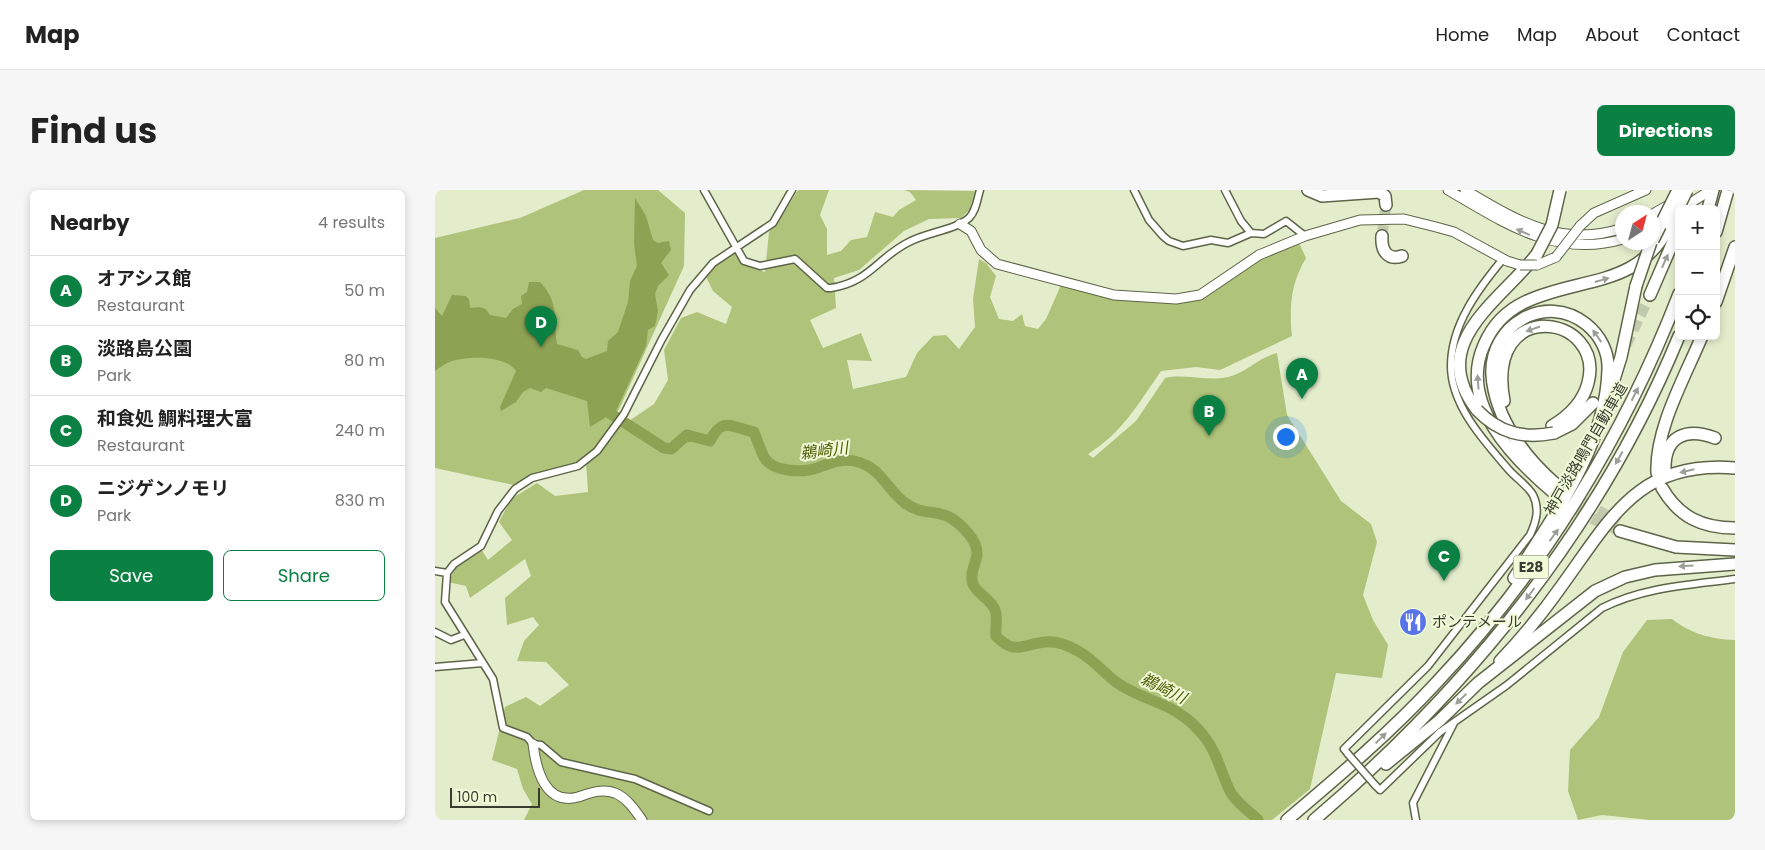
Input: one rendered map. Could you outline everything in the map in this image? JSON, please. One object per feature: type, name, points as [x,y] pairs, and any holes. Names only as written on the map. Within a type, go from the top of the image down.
[{"type":"highway","points":[[1560,190],[1552,225],[1537,260],[1481,313],[1465,339],[1461,357],[1462,377],[1467,395],[1477,410],[1497,427],[1523,433],[1539,432],[1572,424],[1593,403]]},
{"type":"highway","points":[[1660,225],[1678,190]]},
{"type":"highway","points":[[1650,295],[1687,190]]},
{"type":"highway","points":[[1687,205],[1693,190]]},
{"type":"highway","points":[[1709,205],[1712,190]]},
{"type":"highway","points":[[1310,192],[1329,196],[1379,192],[1385,196],[1387,205]]},
{"type":"highway","points":[[1720,217],[1727,192]]},
{"type":"highway","points":[[1595,430],[1608,372],[1607,356],[1601,341],[1591,328],[1575,317],[1559,312],[1540,312],[1523,318],[1509,328],[1499,342],[1494,356],[1492,373],[1495,393],[1503,416],[1518,441],[1555,489],[1506,445],[1485,410],[1477,376],[1479,357],[1486,340],[1501,319],[1523,303],[1540,296],[1611,277],[1639,264],[1674,226]]},
{"type":"highway","points":[[1382,236],[1383,249],[1386,254],[1392,258],[1402,256]]},
{"type":"highway","points":[[1718,295],[1735,247]]},
{"type":"highway","points":[[1481,630],[1551,520],[1581,465],[1621,357],[1635,286],[1649,250]]},
{"type":"highway","name":"神戸淡路鳴門自動車道","points":[[1287,820],[1319,794],[1437,682],[1481,630],[1550,540],[1585,487],[1645,374],[1679,295]]},
{"type":"highway","points":[[1518,441],[1504,399],[1501,376],[1503,359],[1509,345],[1520,334],[1542,326],[1557,327],[1577,339],[1586,351],[1590,368],[1587,386],[1580,402],[1553,429]]},
{"type":"highway","name":"神戸淡路鳴門自動車道","points":[[1314,820],[1347,792],[1438,703],[1512,618],[1574,534],[1619,458],[1659,382],[1677,340]]},
{"type":"highway","points":[[1700,340],[1662,433],[1656,454],[1661,472],[1668,449],[1681,435],[1696,433],[1715,438]]},
{"type":"highway","points":[[1347,792],[1411,746],[1478,683],[1537,619],[1603,526],[1627,500],[1654,483],[1682,472],[1706,468],[1735,468]]},
{"type":"highway","points":[[1665,487],[1669,501],[1683,514],[1700,522],[1719,527],[1735,528]]},
{"type":"highway","points":[[1735,542],[1677,539],[1621,528],[1676,547],[1735,550]]},
{"type":"highway","points":[[1478,683],[1580,602],[1610,584],[1655,570],[1735,564]]},
{"type":"street","points":[[704,190],[744,261],[752,265],[775,264],[795,259],[827,288],[856,282],[906,243],[928,233],[958,227],[975,210],[980,190]]},
{"type":"street","points":[[642,820],[632,806],[615,794],[595,791],[568,799],[552,794],[546,787],[539,772],[533,744],[527,737],[503,728],[493,679],[445,602],[447,573],[454,564],[481,546],[498,511],[515,489],[532,478],[577,466],[597,451],[624,414],[662,339],[690,290],[713,263],[773,223],[792,190]]},
{"type":"street","points":[[1134,190],[1149,220],[1169,241],[1183,246],[1211,240],[1229,243],[1251,234],[1264,234],[1286,221],[1305,236]]},
{"type":"street","points":[[1225,190],[1241,221],[1251,234]]},
{"type":"street","points":[[1448,190],[1511,226],[1538,238],[1563,243],[1587,244],[1615,240]]},
{"type":"street","points":[[1465,190],[1517,220],[1541,230],[1581,235],[1599,234],[1615,230]]},
{"type":"street","points":[[960,224],[971,231],[981,250],[997,264],[1114,295],[1176,299],[1200,295],[1259,255],[1305,236],[1347,223],[1384,218],[1413,221],[1454,232],[1520,265],[1556,257],[1580,226],[1594,213],[1645,190]]},
{"type":"street","points":[[1660,210],[1693,190]]},
{"type":"street","points":[[1687,205],[1712,190]]},
{"type":"street","points":[[1660,221],[1675,212]]},
{"type":"street","points":[[1503,258],[1478,290],[1464,314],[1452,352],[1452,382],[1463,408],[1480,434],[1532,494],[1537,516],[1536,523],[1530,535],[1454,636],[1392,703],[1344,749],[1380,790],[1433,738],[1514,680],[1585,620],[1619,600],[1660,588],[1735,579]]},
{"type":"street","points":[[435,571],[447,573]]},
{"type":"street","points":[[435,632],[451,640],[464,635]]},
{"type":"street","points":[[435,667],[483,663]]},
{"type":"street","points":[[1415,820],[1413,803],[1455,722]]},
{"type":"street","points":[[533,744],[541,745],[561,762],[635,779],[709,811]]},
{"type":"shaded area","points":[[584,190],[658,190],[685,213],[684,266],[615,418],[623,425],[654,404],[668,380],[664,350],[681,318],[697,312],[726,324],[732,307],[713,291],[706,277],[716,266],[734,253],[743,264],[765,272],[769,232],[782,216],[798,190],[829,190],[820,215],[827,229],[827,255],[841,251],[851,240],[867,237],[875,212],[893,217],[899,210],[916,200],[910,192],[904,190],[975,191],[970,209],[961,218],[929,219],[904,231],[859,270],[834,278],[836,308],[810,320],[823,348],[861,333],[872,361],[847,360],[853,389],[906,377],[917,353],[933,336],[946,335],[959,349],[975,327],[973,299],[979,259],[986,263],[996,276],[990,297],[999,319],[1013,321],[1022,314],[1025,326],[1038,329],[1046,319],[1061,285],[1128,299],[1203,297],[1257,260],[1299,243],[1306,258],[1297,277],[1292,295],[1292,336],[1220,370],[1196,367],[1161,371],[1129,417],[1111,436],[1088,454],[1093,458],[1136,421],[1165,378],[1181,376],[1212,379],[1228,377],[1277,353],[1287,415],[1341,501],[1371,524],[1377,542],[1363,595],[1373,620],[1388,645],[1382,678],[1336,673],[1310,789],[1272,820],[524,820],[532,804],[523,789],[517,769],[492,760],[505,707],[526,697],[540,706],[569,685],[546,662],[517,661],[524,641],[539,625],[533,617],[507,625],[505,598],[531,576],[525,559],[470,598],[466,586],[448,582],[456,567],[481,549],[488,560],[512,540],[499,522],[511,499],[537,483],[555,496],[588,492],[586,461],[518,486],[435,468],[435,238],[520,218]]},
{"type":"shaded area","points":[[635,198],[646,216],[653,240],[658,243],[669,241],[671,250],[661,263],[669,275],[658,286],[655,294],[658,311],[655,326],[648,330],[646,346],[616,411],[590,427],[587,401],[546,388],[541,392],[530,388],[523,392],[516,402],[501,411],[500,407],[516,371],[511,366],[495,359],[468,358],[450,362],[435,371],[435,308],[442,316],[452,295],[466,296],[469,299],[470,308],[481,307],[490,315],[506,318],[513,309],[522,304],[521,296],[527,292],[529,282],[540,282],[551,297],[555,312],[557,344],[578,350],[582,357],[586,359],[607,351],[608,341],[618,332],[628,302],[630,281],[637,266],[634,244]]},
{"type":"shaded area","points":[[1672,619],[1702,635],[1735,640],[1735,820],[1650,820],[1602,815],[1578,820],[1568,791],[1570,750],[1599,717],[1623,652],[1647,620]]},
{"type":"waterway","name":"鵜崎川","points":[[608,412],[664,448],[671,449],[687,435],[710,441],[719,428],[729,425],[754,432],[764,457],[768,462],[780,468],[796,471],[811,470],[839,461],[854,461],[871,468],[898,497],[911,507],[951,518],[964,529],[977,549],[972,580],[975,588],[995,610],[996,636],[1009,646],[1014,647],[1049,642],[1071,647],[1088,658],[1116,682],[1182,715],[1208,741],[1231,793],[1258,820]]},
{"type":"tunnel","points":[[1382,236],[1386,205]]},
{"type":"tunnel","points":[[1626,345],[1650,295]]},
{"type":"tunnel","points":[[1569,495],[1619,522]]},
{"type":"tunnel","points":[[1564,501],[1595,520],[1620,531]]},
{"type":"place","name":"ニジゲンノモリ","points":[[541,347]]},
{"type":"place","name":"オアシス館","points":[[1302,399]]},
{"type":"place","name":"淡路島公園","points":[[1209,436]]},
{"type":"place","name":"和食処 鯛料理大富","points":[[1444,581]]},
{"type":"place","name":"ポンテメール","points":[[1413,622]]}]
